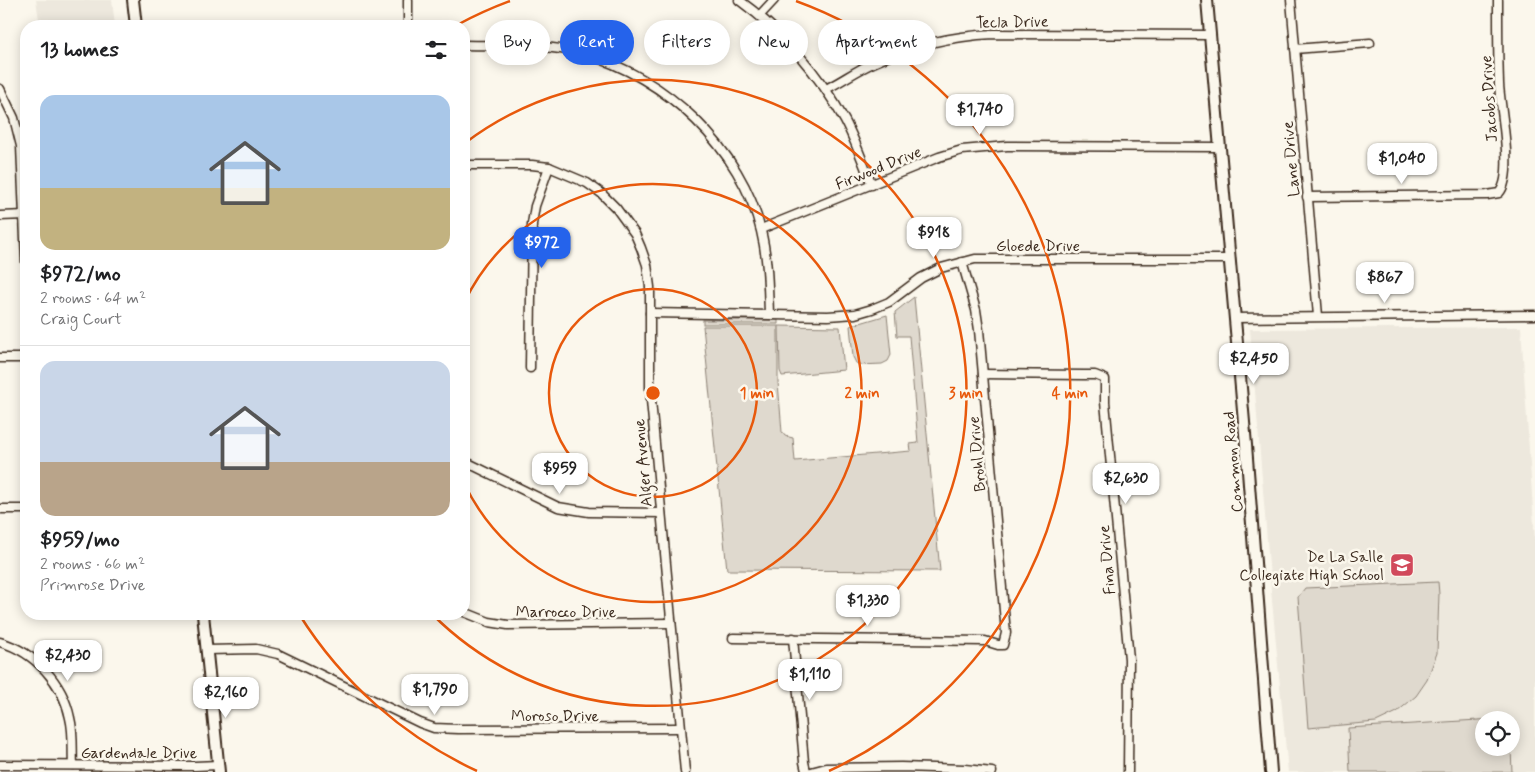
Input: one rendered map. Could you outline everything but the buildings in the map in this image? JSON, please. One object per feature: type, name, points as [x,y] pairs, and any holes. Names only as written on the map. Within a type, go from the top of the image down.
[{"type":"street","points":[[133,0],[135,20]]},
{"type":"street","points":[[408,0],[408,20]]},
{"type":"street","points":[[739,0],[760,15],[826,89],[852,137],[872,185]]},
{"type":"street","points":[[760,15],[774,0]]},
{"type":"street","name":"Common Road","points":[[1207,0],[1246,445],[1271,772]]},
{"type":"street","name":"Lane Drive","points":[[1291,0],[1318,316]]},
{"type":"street","name":"Jacobs Drive","points":[[1307,197],[1487,196],[1500,193],[1505,185],[1506,154],[1499,86],[1498,0]]},
{"type":"street","name":"Tecla Drive","points":[[826,89],[871,64],[900,52],[927,43],[964,36],[994,34],[1210,35]]},
{"type":"street","points":[[1295,49],[1370,43]]},
{"type":"street","points":[[470,45],[539,47],[585,54],[616,65],[647,81],[696,120],[717,143],[739,177],[750,199],[761,230],[767,266],[769,314]]},
{"type":"street","points":[[0,89],[18,131],[20,141]]},
{"type":"street","name":"Firwood Drive","points":[[761,230],[940,157],[962,150],[980,147],[1219,147]]},
{"type":"street","name":"Alger Avenue","points":[[470,165],[532,165],[549,167],[586,183],[601,193],[627,222],[635,234],[647,265],[650,313],[650,389],[685,772]]},
{"type":"street","points":[[530,368],[532,224],[534,206],[549,167]]},
{"type":"street","points":[[0,216],[20,215]]},
{"type":"street","name":"Gloede Drive","points":[[650,313],[828,316],[855,314],[889,302],[921,278],[941,268],[962,262],[988,259],[1229,259]]},
{"type":"street","name":"Brohl Drive","points":[[793,638],[985,641],[1002,645],[1006,633],[983,374],[976,310],[962,262]]},
{"type":"street","points":[[1235,318],[1535,314]]},
{"type":"street","points":[[0,358],[20,358]]},
{"type":"street","name":"Fina Drive","points":[[983,374],[1084,375],[1105,379],[1105,402],[1128,659],[1128,772]]},
{"type":"street","points":[[470,464],[558,507],[589,512],[661,513]]},
{"type":"street","points":[[0,509],[20,509]]},
{"type":"street","name":"Marrocco Drive","points":[[470,614],[490,622],[508,625],[671,623]]},
{"type":"street","points":[[204,620],[218,768]]},
{"type":"street","points":[[733,638],[793,638],[806,771],[826,768],[901,767],[965,769],[992,772]]},
{"type":"street","points":[[0,642],[17,648],[30,656],[56,684],[63,696],[71,721],[73,765]]},
{"type":"street","name":"Moroso Drive","points":[[207,650],[256,649],[278,654],[434,728],[680,728]]},
{"type":"street","name":"Gardendale Drive","points":[[0,765],[195,766],[218,768]]},
{"type":"shaded area","points":[[36,0],[112,0],[114,20],[39,20]]},
{"type":"shaded area","points":[[914,297],[940,571],[727,570],[703,326],[778,326],[778,382],[782,432],[785,436],[793,438],[795,461],[911,451],[910,444],[918,443],[909,336],[897,336],[895,312]]},
{"type":"shaded area","points":[[887,315],[891,355],[888,361],[882,364],[860,365],[856,363],[853,357],[850,326]]},
{"type":"shaded area","points":[[703,320],[778,320],[778,324],[703,324]]},
{"type":"shaded area","points":[[779,326],[840,327],[844,370],[782,376],[780,371]]},
{"type":"shaded area","name":"De La Salle Collegiate High School","points":[[1521,327],[1535,541],[1535,772],[1288,772],[1250,329]]},
{"type":"shaded area","points":[[1438,582],[1437,653],[1427,680],[1416,696],[1397,712],[1376,722],[1308,728],[1298,597],[1305,588]]},
{"type":"shaded area","points":[[1475,720],[1475,756],[1511,756],[1512,772],[1350,772],[1348,728]]},
{"type":"place","name":"De La Salle Collegiate High School","points":[[1402,565]]}]
